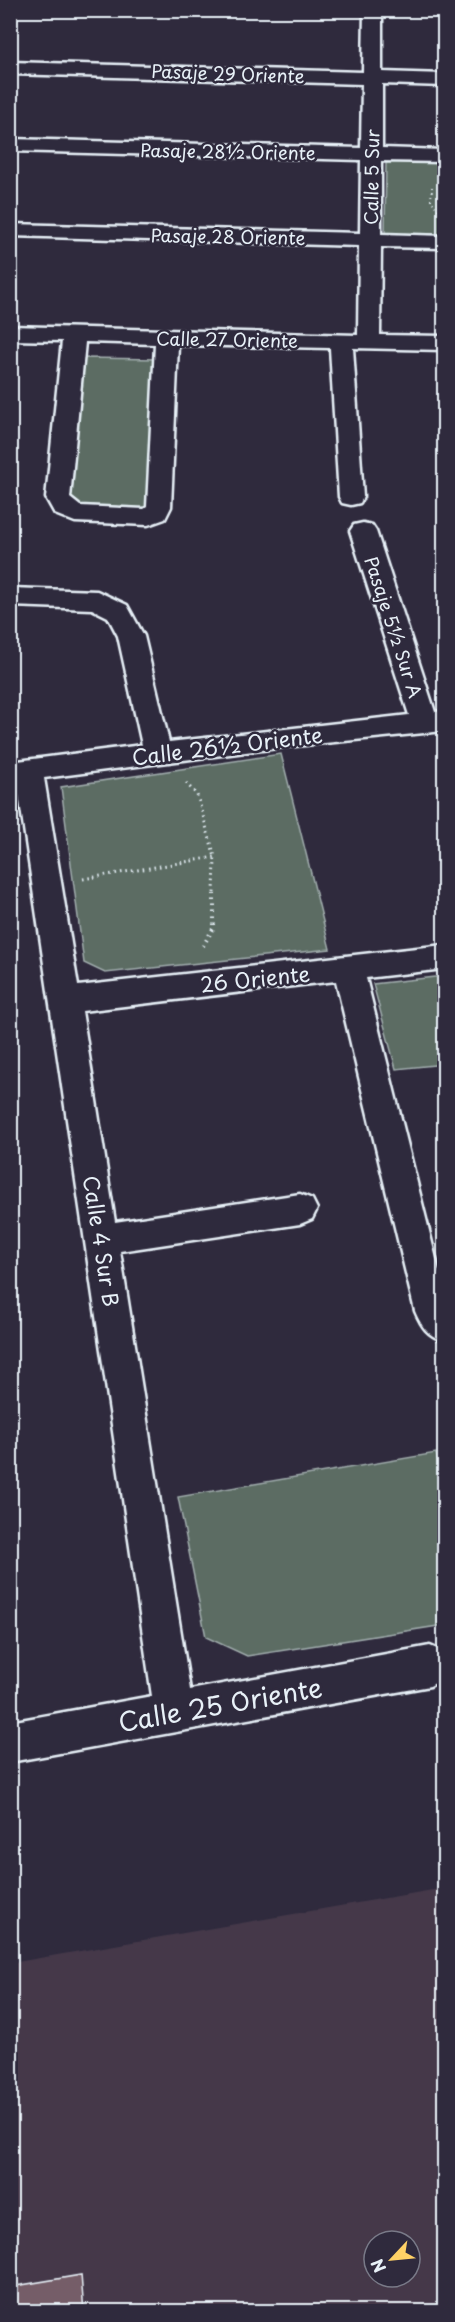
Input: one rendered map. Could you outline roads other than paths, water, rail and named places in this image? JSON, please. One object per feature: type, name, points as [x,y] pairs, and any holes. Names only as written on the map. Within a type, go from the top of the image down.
[{"type":"street","name":"Calle 5 Sur","points":[[369,343],[374,10]]},
{"type":"street","name":"Pasaje 29 Oriente","points":[[10,68],[444,80]]},
{"type":"street","name":"Pasaje 28½ Oriente","points":[[10,145],[444,156]]},
{"type":"street","name":"Pasaje 28 Oriente","points":[[10,230],[444,242]]},
{"type":"street","name":"Calle 27 Oriente","points":[[10,333],[167,339],[444,343]]},
{"type":"street","points":[[74,334],[58,498],[64,508],[75,514],[148,517],[156,513],[159,507],[167,339]]},
{"type":"street","points":[[341,342],[351,496]]},
{"type":"street","name":"Pasaje 5½ Sur A","points":[[363,531],[435,722]]},
{"type":"street","points":[[10,597],[97,600],[118,611],[131,636],[158,753]]},
{"type":"street","name":"Calle 26½ Oriente","points":[[20,771],[435,722]]},
{"type":"street","name":"Calle 4 Sur B","points":[[20,771],[47,885],[174,1713]]},
{"type":"street","name":"26 Oriente","points":[[65,1000],[444,957]]},
{"type":"street","points":[[348,968],[432,1311],[444,1325]]},
{"type":"street","points":[[101,1239],[300,1209]]},
{"type":"street","name":"Calle 25 Oriente","points":[[10,1742],[430,1666]]}]
